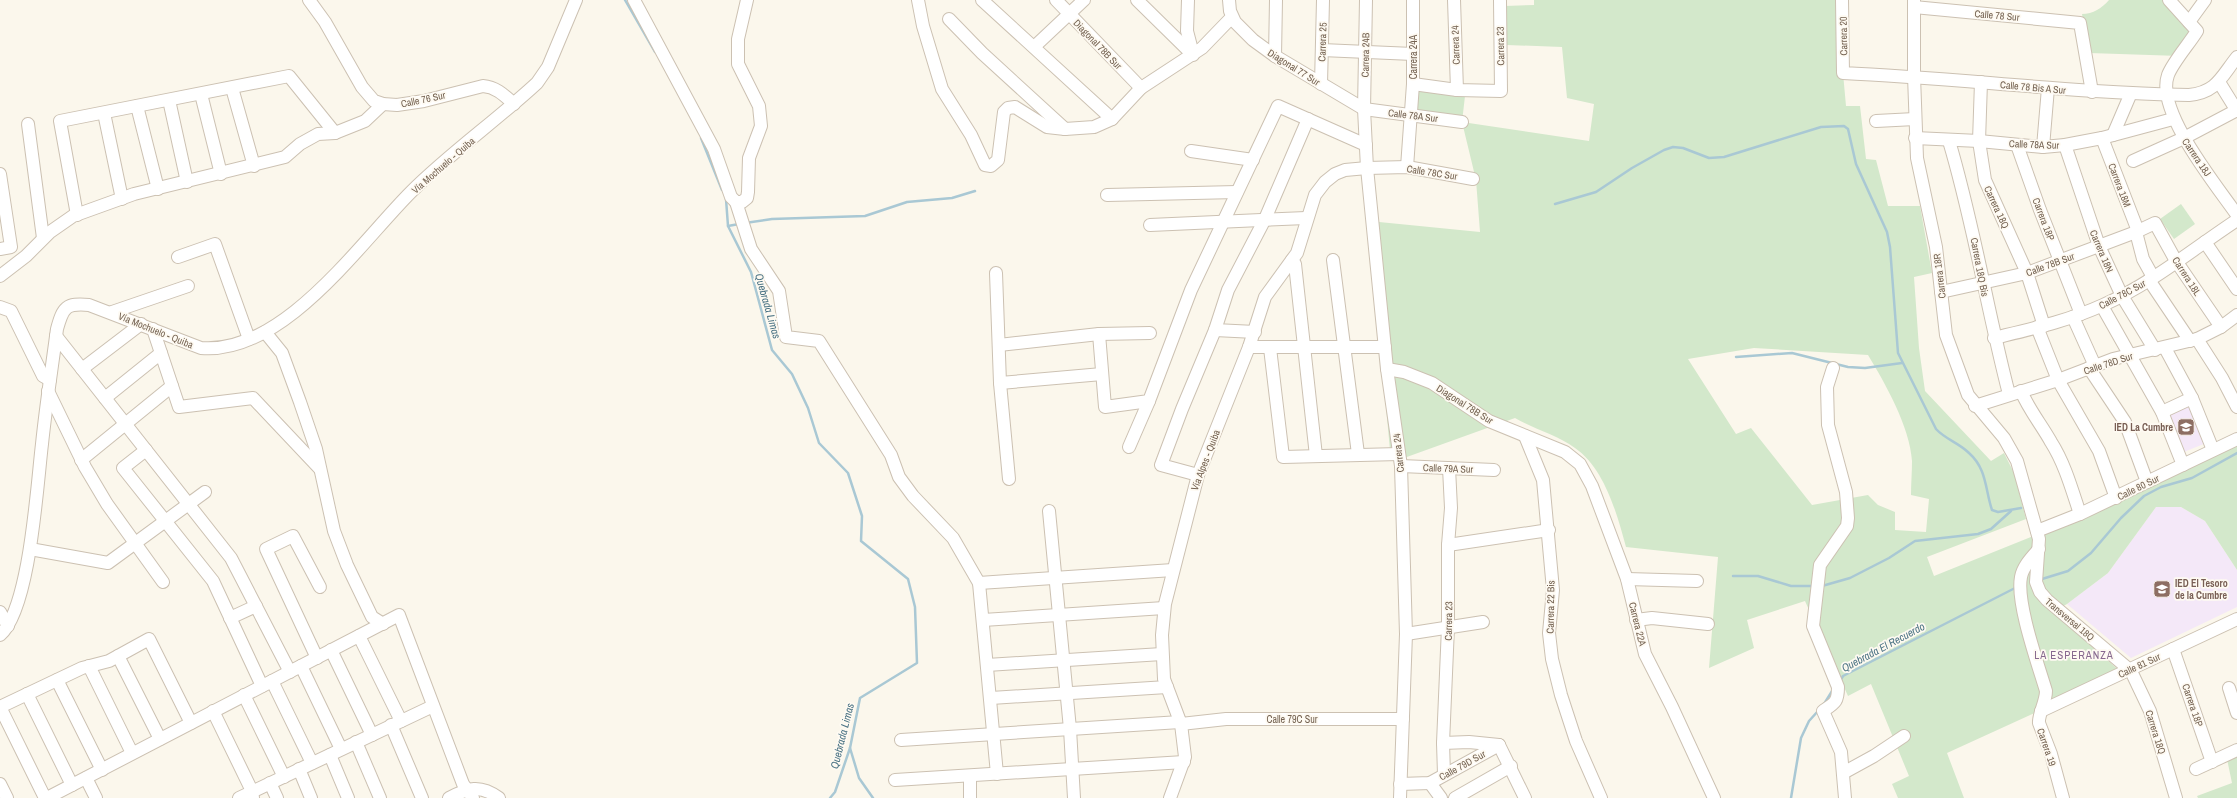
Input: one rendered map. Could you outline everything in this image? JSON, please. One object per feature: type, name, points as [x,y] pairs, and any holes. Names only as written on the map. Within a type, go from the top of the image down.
[{"type":"street","points":[[0,276],[26,256],[44,238],[77,215],[122,199],[285,157],[300,144],[318,134],[335,133],[365,121],[383,104],[374,100],[362,87],[325,22],[309,0]]},
{"type":"street","name":"Vía Mochuelo - Quiba","points":[[4,630],[23,581],[30,549],[56,336],[61,316],[66,307],[75,303],[89,305],[112,312],[201,348],[220,348],[249,339],[284,321],[357,252],[411,192],[537,83],[548,67],[576,0]]},
{"type":"street","points":[[634,0],[714,149],[731,197],[736,202],[751,250],[779,290],[786,337],[818,341],[891,454],[899,477],[913,496],[953,538],[979,583],[997,774]]},
{"type":"street","points":[[736,202],[742,202],[747,198],[749,158],[761,126],[759,106],[738,64],[738,39],[747,0]]},
{"type":"street","points":[[918,0],[923,26],[942,89],[971,135],[985,165],[991,166],[998,160],[1004,112],[1008,108],[1015,107],[1048,127],[1065,129],[1094,127],[1112,119],[1141,88],[1193,55],[1232,17],[1229,0]]},
{"type":"street","points":[[982,0],[1026,42],[1034,47],[1112,119]]},
{"type":"street","name":"Diagonal 78B Sur","points":[[1056,0],[1141,88]]},
{"type":"street","points":[[1034,47],[1084,0]]},
{"type":"street","points":[[1137,0],[1147,5],[1193,55]]},
{"type":"street","points":[[1188,0],[1187,32],[1193,55]]},
{"type":"street","points":[[1274,56],[1276,0]]},
{"type":"street","name":"Carrera 25","points":[[1321,84],[1324,0]]},
{"type":"street","name":"Carrera 24B","points":[[1364,109],[1366,0]]},
{"type":"street","name":"Carrera 24A","points":[[1407,167],[1413,84],[1413,0]]},
{"type":"street","name":"Carrera 24","points":[[1454,0],[1457,90]]},
{"type":"street","name":"Carrera 20","points":[[1842,0],[1843,73]]},
{"type":"street","points":[[2169,0],[2189,22],[2205,0]]},
{"type":"street","name":"Carrera 23","points":[[1457,90],[1501,91],[1500,1]]},
{"type":"street","name":"Calle 78 Sur","points":[[1914,4],[2080,23],[2092,92]]},
{"type":"street","name":"Carrera 18R","points":[[1914,4],[1914,119],[1918,168],[1936,247],[1948,342],[1965,389],[1975,406],[2004,438],[2014,453],[2037,531]]},
{"type":"street","name":"Diagonal 77 Sur","points":[[1232,17],[1244,32],[1274,56],[1364,109]]},
{"type":"street","points":[[949,19],[982,53],[1065,129]]},
{"type":"street","name":"Carrera 18J","points":[[2189,22],[2197,32],[2168,76],[2168,95],[2173,119],[2184,138],[2237,215]]},
{"type":"street","points":[[1322,50],[1413,54]]},
{"type":"street","points":[[2133,161],[2184,138],[2237,110],[2219,82],[2237,57]]},
{"type":"street","name":"Calle 78 Bis A Sur","points":[[1843,73],[1914,76],[2092,92],[2168,95],[2196,94],[2209,90],[2219,82]]},
{"type":"street","points":[[77,215],[60,121],[289,76],[335,133]]},
{"type":"street","name":"Carrera 18Q","points":[[1982,82],[1979,141],[1985,180],[2027,273],[2041,326],[2058,380],[2099,452],[2116,498]]},
{"type":"street","points":[[1413,84],[1457,90]]},
{"type":"street","name":"Calle 76 Sur","points":[[383,104],[397,105],[424,101],[483,86],[491,87],[501,92],[514,104]]},
{"type":"street","points":[[232,88],[254,166]]},
{"type":"street","points":[[2043,147],[2048,88]]},
{"type":"street","points":[[2108,136],[2131,93]]},
{"type":"street","points":[[201,94],[221,174]]},
{"type":"street","points":[[169,100],[187,182]]},
{"type":"street","points":[[138,106],[158,189]]},
{"type":"street","points":[[1129,447],[1149,402],[1191,290],[1221,223],[1278,106],[1366,145]]},
{"type":"street","name":"Carrera 24","points":[[1364,109],[1367,168],[1387,369],[1401,466],[1406,634],[1400,798]]},
{"type":"street","name":"Calle 78A Sur","points":[[1364,109],[1411,114],[1462,122]]},
{"type":"street","points":[[104,113],[122,199]]},
{"type":"street","points":[[1198,475],[1161,465],[1182,409],[1215,330],[1231,284],[1265,219],[1308,119]]},
{"type":"street","points":[[1876,121],[1914,119]]},
{"type":"street","name":"Calle 78A Sur","points":[[1915,138],[1949,141],[1979,141],[2043,147],[2065,145],[2108,136],[2173,119]]},
{"type":"street","points":[[28,124],[44,238]]},
{"type":"street","name":"Carrera 18M","points":[[2108,136],[2137,232],[2143,260],[2151,278],[2194,340],[2237,407]]},
{"type":"street","name":"Carrera 18Q Bis","points":[[1949,141],[1968,210],[1994,338],[2015,393],[2051,441],[2060,458],[2080,514]]},
{"type":"street","name":"Carrera 18P","points":[[2017,145],[2040,210],[2060,260],[2092,367],[2125,422],[2147,482]]},
{"type":"street","name":"Carrera 18N","points":[[2065,145],[2099,246],[2122,296],[2160,349],[2192,398],[2213,450]]},
{"type":"street","points":[[1190,151],[1253,160]]},
{"type":"street","name":"Calle 78C Sur","points":[[1367,168],[1407,167],[1473,179]]},
{"type":"street","name":"Vía Alpes - Quiba","points":[[1170,798],[1184,762],[1184,740],[1180,723],[1164,679],[1162,654],[1164,608],[1198,475],[1250,347],[1265,297],[1292,260],[1299,246],[1306,218],[1315,195],[1325,182],[1340,172],[1367,168]]},
{"type":"street","points":[[0,174],[11,247],[0,249]]},
{"type":"street","points":[[1107,195],[1237,192]]},
{"type":"street","points":[[1150,225],[1306,218]]},
{"type":"street","name":"Calle 78C Sur","points":[[1994,338],[2041,326],[2102,306],[2122,296],[2151,278],[2237,220]]},
{"type":"street","name":"Calle 78B Sur","points":[[1941,292],[2027,273],[2137,232],[2155,223]]},
{"type":"street","name":"Carrera 18L","points":[[2155,223],[2176,261],[2221,327]]},
{"type":"street","points":[[2205,242],[2237,289]]},
{"type":"street","points":[[178,257],[215,244],[249,339]]},
{"type":"street","points":[[1292,260],[1295,264],[1316,456]]},
{"type":"street","points":[[1333,260],[1358,454]]},
{"type":"street","points":[[996,272],[1000,383],[1009,479]]},
{"type":"street","points":[[112,312],[188,286]]},
{"type":"street","points":[[2102,306],[2162,412],[2183,465]]},
{"type":"street","points":[[0,307],[11,311],[43,376],[49,385],[81,460],[107,504],[162,582]]},
{"type":"street","name":"Calle 78D Sur","points":[[1975,406],[2058,380],[2129,355],[2194,340],[2235,321]]},
{"type":"street","points":[[82,369],[147,327],[161,353],[179,407],[253,398],[320,469]]},
{"type":"street","points":[[1215,330],[1255,332]]},
{"type":"street","points":[[265,332],[282,353],[316,449],[334,531],[347,566],[372,617],[383,624]]},
{"type":"street","points":[[999,345],[1099,334],[1150,333]]},
{"type":"street","points":[[1099,334],[1105,407],[1149,402]]},
{"type":"street","points":[[56,336],[231,558],[290,672]]},
{"type":"street","points":[[1250,347],[1385,347]]},
{"type":"street","points":[[1270,348],[1282,457],[1399,454]]},
{"type":"street","points":[[105,398],[161,353]]},
{"type":"street","points":[[1833,368],[1827,386],[1826,401],[1828,425],[1846,492],[1848,518],[1847,526],[1820,566],[1814,626],[1838,687],[1838,697],[1823,711],[1841,752],[1845,798]]},
{"type":"street","name":"Diagonal 78B Sur","points":[[1387,369],[1404,372],[1432,383],[1489,421],[1565,452]]},
{"type":"street","points":[[1000,383],[1102,374]]},
{"type":"street","points":[[81,460],[172,386]]},
{"type":"street","points":[[2162,412],[2192,398]]},
{"type":"street","name":"Carrera 22 Bis","points":[[1525,436],[1543,480],[1549,530],[1552,590],[1549,633],[1552,659],[1561,695],[1576,741],[1601,798]]},
{"type":"street","name":"Calle 80 Sur","points":[[2037,531],[2116,498],[2237,439]]},
{"type":"street","points":[[146,450],[123,468],[214,581],[230,618],[312,763]]},
{"type":"street","name":"Carrera 22A","points":[[1565,452],[1580,464],[1592,486],[1627,579],[1645,654],[1672,707],[1714,798]]},
{"type":"street","name":"Calle 79A Sur","points":[[1401,466],[1494,470]]},
{"type":"street","name":"Carrera 23","points":[[1444,774],[1443,743],[1448,627],[1448,545],[1451,508],[1450,468]]},
{"type":"street","points":[[30,549],[108,563],[205,492]]},
{"type":"street","points":[[1049,511],[1067,693],[1074,798]]},
{"type":"street","points":[[1448,545],[1549,530]]},
{"type":"street","name":"Transversal 18Q","points":[[2037,531],[2039,549],[2036,577],[2038,587],[2044,596],[2130,669]]},
{"type":"street","points":[[317,658],[266,549],[293,536],[320,587]]},
{"type":"street","name":"Carrera 19","points":[[2039,549],[2025,566],[2021,585],[2027,622],[2046,690],[2046,701],[2041,711],[2039,723],[2051,754],[2063,798]]},
{"type":"street","points":[[979,583],[1173,570]]},
{"type":"street","points":[[1627,579],[1697,581]]},
{"type":"street","points":[[230,618],[256,606]]},
{"type":"street","points":[[983,620],[1164,608]]},
{"type":"street","points":[[0,612],[4,630]]},
{"type":"street","points":[[191,723],[149,639],[118,656],[89,666],[0,707],[51,797],[399,615],[433,706],[470,793]]},
{"type":"street","points":[[1636,620],[1652,618],[1708,624]]},
{"type":"street","name":"Calle 81 Sur","points":[[2041,711],[2237,619]]},
{"type":"street","points":[[1406,634],[1483,622]]},
{"type":"street","points":[[360,636],[396,723],[422,798]]},
{"type":"street","name":"Carrera 18P","points":[[2173,649],[2212,762]]},
{"type":"street","points":[[331,650],[372,735]]},
{"type":"street","points":[[987,665],[1162,654]]},
{"type":"street","points":[[118,656],[160,739]]},
{"type":"street","points":[[89,666],[132,754]]},
{"type":"street","points":[[301,666],[341,749]]},
{"type":"street","name":"Carrera 18Q","points":[[2130,669],[2150,711],[2176,798]]},
{"type":"street","points":[[57,680],[102,770]]},
{"type":"street","points":[[991,698],[1167,687]]},
{"type":"street","points":[[2229,688],[2237,713]]},
{"type":"street","points":[[27,694],[72,785]]},
{"type":"street","points":[[244,695],[284,777]]},
{"type":"street","points":[[239,798],[252,795],[270,783],[433,706]]},
{"type":"street","points":[[214,711],[252,795]]},
{"type":"street","name":"Calle 79C Sur","points":[[901,740],[1226,719],[1403,719]]},
{"type":"street","points":[[1843,774],[1904,736]]},
{"type":"street","points":[[356,742],[380,798]]},
{"type":"street","points":[[1443,743],[1469,742],[1499,745],[1511,766],[1525,798]]},
{"type":"street","name":"Calle 79D Sur","points":[[1400,784],[1430,783],[1499,745]]},
{"type":"street","points":[[2196,768],[2237,750]]},
{"type":"street","points":[[330,755],[348,798]]},
{"type":"street","points":[[895,780],[1184,762]]},
{"type":"street","points":[[1455,798],[1511,766]]},
{"type":"street","points":[[299,769],[311,798]]},
{"type":"street","points":[[970,776],[970,798]]},
{"type":"street","points":[[86,778],[96,798]]},
{"type":"street","points":[[270,783],[277,798]]},
{"type":"street","points":[[1430,783],[1441,798]]},
{"type":"street","points":[[0,784],[7,798]]},
{"type":"street","points":[[449,798],[485,790],[499,798]]},
{"type":"shaded area","name":"IED La Cumbre","points":[[2188,402],[2206,443],[2184,452],[2166,412]]},
{"type":"shaded area","name":"IED El Tesoro de la Cumbre","points":[[2156,507],[2181,507],[2205,521],[2237,570],[2237,607],[2131,658],[2067,604],[2108,573]]},
{"type":"green space","points":[[1534,0],[1842,0],[1843,73],[1846,106],[1860,106],[1866,159],[1876,160],[1888,206],[1920,206],[1932,273],[1914,277],[1919,348],[1925,391],[1991,461],[2004,453],[2014,473],[2026,519],[1927,557],[1934,576],[2110,505],[2237,442],[2237,570],[2205,521],[2181,507],[2156,507],[2108,573],[2067,604],[2053,612],[2122,673],[1947,753],[1964,798],[1898,798],[1892,784],[1909,776],[1871,684],[1848,696],[1805,601],[1747,620],[1754,648],[1709,668],[1718,557],[1626,547],[1614,507],[1602,480],[1585,457],[1568,443],[1515,418],[1404,458],[1391,461],[1369,221],[1480,232],[1476,180],[1462,122],[1589,141],[1594,104],[1567,98],[1562,47],[1507,45],[1505,6],[1534,5]],"holes":[[[1754,348],[1868,355],[1896,406],[1907,434],[1912,461],[1911,495],[1929,499],[1926,532],[1895,530],[1895,512],[1878,505],[1868,495],[1812,505],[1751,428],[1736,434],[1688,359]]]},
{"type":"green space","points":[[2109,0],[2169,0],[2197,31],[2180,56],[2089,53],[2082,14],[2097,10]]},
{"type":"green space","points":[[1417,90],[1465,96],[1462,122],[1414,115]]},
{"type":"green space","points":[[2181,204],[2195,224],[2174,239],[2160,219]]},
{"type":"green space","points":[[2237,755],[2237,798],[2198,798],[2197,796],[2232,783],[2227,759]]},
{"type":"waterway","name":"Quebrada Limas","points":[[625,0],[655,52]]},
{"type":"waterway","points":[[1555,204],[1596,192],[1632,168],[1664,150],[1673,147],[1683,148],[1709,158],[1724,157],[1821,127],[1844,126],[1848,129],[1856,164],[1887,232],[1890,247],[1898,353],[1936,429],[1975,459],[1985,480],[1992,510],[1998,512],[2021,508]]},
{"type":"waterway","name":"Quebrada Limas","points":[[701,138],[722,190]]},
{"type":"waterway","points":[[745,223],[772,219],[865,216],[907,202],[952,198],[975,191]]},
{"type":"waterway","name":"Quebrada Limas","points":[[726,199],[728,226],[751,272],[772,350],[792,374],[808,408],[819,443],[848,473],[862,516],[861,541],[908,579],[915,607],[917,663],[860,698],[850,748],[835,792],[830,798]]},
{"type":"waterway","points":[[728,226],[739,224]]},
{"type":"waterway","points":[[1736,357],[1792,353],[1848,367],[1865,368],[1902,363]]},
{"type":"waterway","name":"Quebrada El Recuerdo","points":[[2042,579],[2068,571],[2091,553],[2121,518],[2144,496],[2161,487],[2192,478],[2237,453]]},
{"type":"waterway","points":[[1822,586],[1850,578],[1889,558],[1915,541],[1978,534],[1991,529],[2011,511]]},
{"type":"waterway","points":[[1733,576],[1758,576],[1791,586],[1815,586]]},
{"type":"waterway","name":"Quebrada El Recuerdo","points":[[1840,681],[1843,676],[2017,587]]},
{"type":"waterway","name":"Quebrada El Recuerdo","points":[[1824,704],[1834,688]]},
{"type":"waterway","name":"Quebrada El Recuerdo","points":[[1791,798],[1801,738],[1809,721],[1818,711]]},
{"type":"waterway","points":[[850,748],[859,778],[873,798]]},
{"type":"place","name":"IED La Cumbre","points":[[2186,427]]},
{"type":"place","name":"IED El Tesoro de la Cumbre","points":[[2162,589]]},
{"type":"district","name":"LA ESPERANZA","points":[[2074,655]]}]
